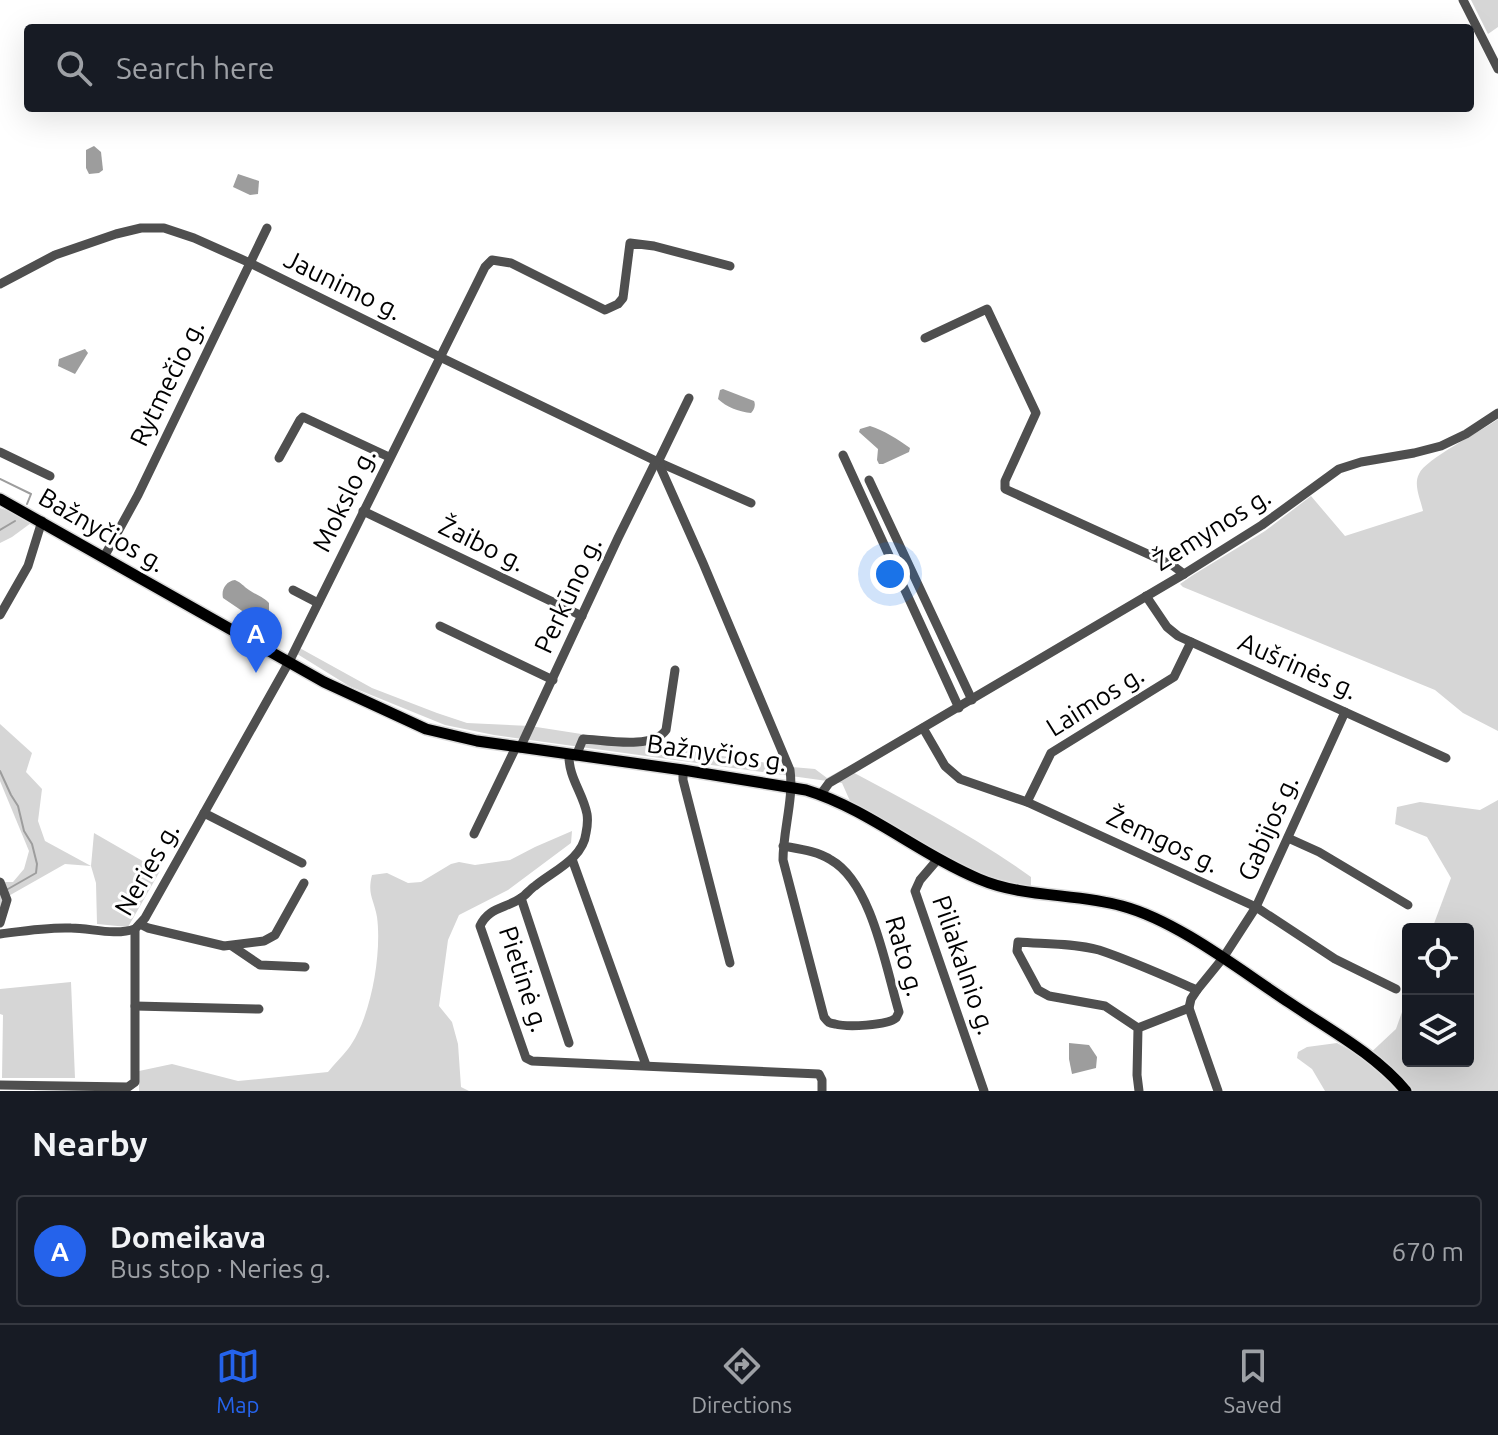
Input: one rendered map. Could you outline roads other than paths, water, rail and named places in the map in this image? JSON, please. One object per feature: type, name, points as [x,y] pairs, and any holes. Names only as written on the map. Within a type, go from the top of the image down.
[{"type":"main road","name":"Bažnyčios g.","points":[[0,499],[351,696],[426,729],[458,738],[790,786],[821,794],[981,880],[1004,887],[1125,906],[1164,923],[1223,958],[1369,1055],[1406,1091]]},
{"type":"street","points":[[1463,0],[1498,69]]},
{"type":"street","name":"Jaunimo g.","points":[[0,284],[55,255],[116,234],[141,228],[164,228],[250,263],[657,461],[751,503]]},
{"type":"street","name":"Rytmečio g.","points":[[104,557],[138,495],[267,228]]},
{"type":"street","name":"Mokslo g.","points":[[289,662],[480,276],[492,260],[511,263],[605,310],[623,298],[630,243],[654,246],[730,266]]},
{"type":"street","points":[[925,338],[987,309],[1036,413],[1005,481],[1005,489],[1172,565],[1184,574]]},
{"type":"street","name":"Perkūno g.","points":[[474,834],[553,680],[689,398]]},
{"type":"street","name":"Žemynos g.","points":[[821,794],[829,783],[1184,574],[1262,525],[1339,469],[1441,446],[1498,413]]},
{"type":"street","points":[[279,458],[303,417],[389,457]]},
{"type":"street","points":[[0,452],[50,476]]},
{"type":"street","points":[[843,455],[959,708]]},
{"type":"street","points":[[657,461],[787,762],[790,786]]},
{"type":"street","points":[[869,480],[972,700]]},
{"type":"street","name":"Žaibo g.","points":[[363,511],[582,616]]},
{"type":"street","points":[[0,615],[28,566],[42,521]]},
{"type":"street","points":[[293,590],[318,603]]},
{"type":"street","name":"Aušrinės g.","points":[[1146,596],[1167,627],[1191,642],[1446,758]]},
{"type":"street","points":[[440,626],[553,680]]},
{"type":"street","name":"Laimos g.","points":[[1027,802],[1051,753],[1174,677],[1191,642]]},
{"type":"street","name":"Neries g.","points":[[0,1085],[133,1085],[137,927],[145,918],[289,662]]},
{"type":"street","points":[[646,1065],[572,859],[586,838],[587,815],[569,766],[583,739],[643,742],[661,736],[666,730],[675,670]]},
{"type":"street","name":"Gabijos g.","points":[[1189,1008],[1191,999],[1223,958],[1256,907],[1345,712]]},
{"type":"street","name":"Žemgos g.","points":[[923,728],[945,766],[960,779],[1027,802],[1256,907],[1335,959],[1396,989]]},
{"type":"street","points":[[683,770],[730,963]]},
{"type":"street","name":"Rato g.","points":[[783,846],[810,851],[833,861],[849,875],[871,914],[899,1012],[893,1020],[867,1025],[838,1025],[831,1024],[824,1017],[785,872],[783,846],[790,786]]},
{"type":"street","points":[[204,813],[302,863]]},
{"type":"street","points":[[1288,838],[1330,858],[1408,905]]},
{"type":"street","name":"Pietinė g.","points":[[572,859],[521,898],[493,910],[484,917],[480,926],[526,1058],[532,1061],[819,1074],[822,1091]]},
{"type":"street","name":"Piliakalnio g.","points":[[938,859],[915,891],[984,1091]]},
{"type":"street","points":[[0,934],[62,928],[126,932],[137,927],[210,944],[232,946],[264,941],[275,935],[304,883]]},
{"type":"street","points":[[0,923],[7,903],[1,885]]},
{"type":"street","points":[[521,898],[569,1043]]},
{"type":"street","points":[[1138,1028],[1105,1006],[1049,996],[1038,990],[1017,951],[1018,942],[1097,950],[1197,990]]},
{"type":"street","points":[[232,946],[260,965],[305,967]]},
{"type":"street","points":[[135,1006],[259,1009]]},
{"type":"street","points":[[1138,1028],[1189,1008],[1218,1091]]},
{"type":"street","points":[[1138,1028],[1139,1091]]},
{"type":"waterway","points":[[0,479],[31,494],[27,504]]},
{"type":"waterway","points":[[0,530],[15,521]]},
{"type":"waterway","points":[[0,771],[18,806],[37,864],[36,873],[8,889]]},
{"type":"place","name":"Domeikava","points":[[256,673]]}]
